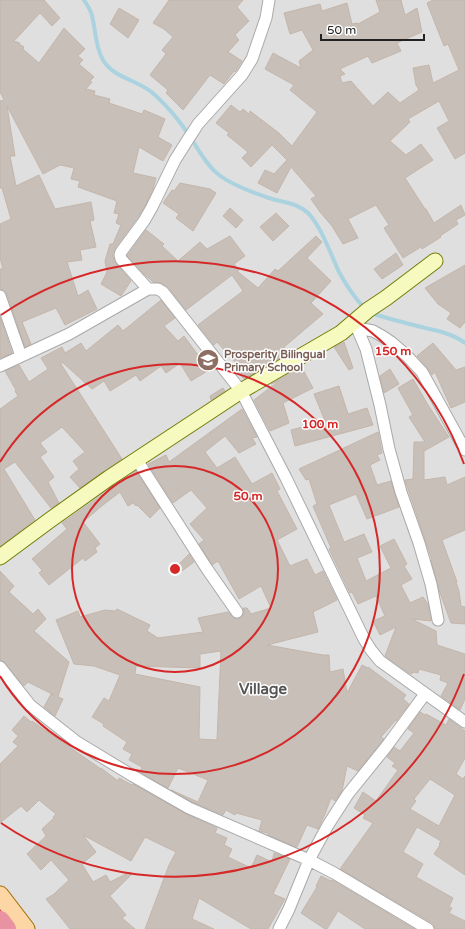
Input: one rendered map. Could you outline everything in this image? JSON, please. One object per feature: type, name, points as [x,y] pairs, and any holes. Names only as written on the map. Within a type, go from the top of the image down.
[{"type":"highway","points":[[0,921],[6,929]]},
{"type":"main road","points":[[0,895],[26,929]]},
{"type":"street","points":[[148,289],[121,259],[121,252],[144,221],[175,160],[190,135],[242,75],[252,59],[266,18],[269,0]]},
{"type":"street","points":[[0,557],[109,478],[241,391],[356,325],[368,310],[435,261]]},
{"type":"street","points":[[0,366],[69,334],[148,289],[158,289],[163,292],[241,391],[286,478],[364,639],[371,650],[380,661],[463,721],[465,709]]},
{"type":"street","points":[[0,296],[21,356]]},
{"type":"street","points":[[356,325],[373,331],[391,342],[422,372],[465,450]]},
{"type":"street","points":[[356,325],[366,349],[400,492],[419,543],[431,584],[438,620]]},
{"type":"street","points":[[137,460],[237,612]]},
{"type":"street","points":[[0,667],[30,705],[77,742],[189,808],[309,860],[334,873],[428,929]]},
{"type":"street","points":[[279,929],[309,860],[328,825],[348,794],[426,694]]},
{"type":"shaded area","points":[[0,0],[465,0],[465,929],[0,929]]},
{"type":"building","points":[[0,0],[44,0],[60,18],[52,26],[40,13],[14,41],[20,43],[19,44],[24,47],[23,49],[39,63],[64,28],[85,49],[78,56],[83,60],[79,64],[94,77],[86,89],[95,91],[94,95],[110,99],[109,103],[142,114],[144,110],[165,119],[158,137],[172,145],[163,161],[139,147],[133,173],[156,178],[146,204],[113,253],[116,263],[131,281],[121,296],[101,284],[107,272],[105,261],[110,244],[113,244],[121,225],[116,223],[119,214],[114,213],[117,201],[78,187],[80,181],[71,179],[74,168],[60,165],[43,174],[7,106],[15,156],[10,156],[16,186],[39,175],[55,209],[91,202],[94,220],[90,221],[96,247],[80,250],[82,260],[67,262],[78,296],[88,290],[97,309],[65,325],[56,308],[22,322],[31,344],[25,347],[7,294],[4,290],[0,289],[0,269],[3,269],[0,258],[0,224],[11,219],[2,188],[0,188],[0,101],[4,100],[0,92]]},
{"type":"building","points":[[169,0],[243,0],[237,7],[249,21],[235,35],[239,40],[228,52],[242,61],[235,72],[234,71],[224,84],[210,75],[183,110],[166,93],[168,90],[150,75],[166,54],[162,50],[173,37],[164,29],[153,23]]},
{"type":"building","points":[[376,0],[401,0],[405,15],[417,8],[422,32],[397,43],[401,51],[372,63],[368,56],[340,69],[345,74],[340,76],[342,83],[351,81],[373,106],[388,92],[400,103],[419,90],[416,85],[413,68],[429,65],[433,83],[459,70],[448,44],[444,46],[427,3],[433,0],[465,0],[465,153],[455,159],[437,128],[449,121],[439,101],[408,119],[410,122],[390,141],[406,155],[421,144],[433,160],[405,178],[434,223],[461,205],[465,215],[456,220],[458,224],[440,236],[441,237],[422,249],[421,247],[403,258],[384,228],[389,225],[376,205],[348,219],[358,238],[343,244],[332,226],[311,199],[316,196],[291,167],[277,193],[258,183],[265,170],[274,174],[287,160],[272,145],[251,167],[242,158],[248,152],[227,135],[229,133],[216,123],[231,105],[240,112],[243,109],[249,114],[250,111],[279,133],[292,146],[317,112],[290,90],[294,85],[265,69],[273,53],[301,68],[299,61],[313,50],[302,30],[290,34],[284,13],[320,4],[322,11],[347,3],[352,24],[358,24],[380,12]]},
{"type":"building","points":[[119,8],[139,20],[128,38],[110,24]]},
{"type":"building","points":[[180,183],[210,189],[216,193],[193,231],[176,218],[179,214],[163,203],[172,190],[174,191]]},
{"type":"building","points":[[230,208],[243,220],[236,228],[223,216]]},
{"type":"building","points":[[276,213],[289,226],[273,241],[260,227]]},
{"type":"building","points":[[146,230],[164,244],[162,246],[178,261],[200,242],[207,249],[230,236],[245,256],[234,264],[239,270],[237,271],[258,288],[275,269],[278,271],[316,236],[322,242],[307,258],[331,281],[311,303],[323,314],[284,347],[289,353],[244,379],[234,369],[238,365],[217,342],[214,345],[198,325],[243,291],[232,275],[186,310],[168,287],[161,283],[153,282],[127,256]]},
{"type":"building","points":[[396,253],[403,265],[382,279],[374,269]]},
{"type":"building","points":[[465,265],[465,322],[460,328],[447,319],[451,313],[438,304],[425,288]]},
{"type":"building","points":[[161,300],[175,318],[164,326],[178,341],[184,336],[209,370],[191,381],[180,363],[166,373],[161,366],[140,381],[136,375],[110,391],[104,381],[92,389],[62,362],[61,364],[122,459],[80,488],[70,477],[79,469],[73,461],[85,452],[62,427],[40,443],[47,452],[40,457],[54,477],[48,482],[59,503],[51,508],[15,462],[4,469],[35,520],[0,546],[0,409],[18,396],[5,371],[19,365],[29,382],[48,369],[41,358],[62,347],[65,353],[81,343],[86,351],[118,325],[123,331]]},
{"type":"building","points":[[0,317],[12,353],[0,358]]},
{"type":"building","points":[[344,342],[353,368],[349,370],[334,347]]},
{"type":"building","points":[[433,343],[456,370],[465,367],[465,402],[451,408],[435,372],[432,375],[417,356]]},
{"type":"building","points":[[300,367],[313,388],[283,403],[289,423],[270,431],[254,400],[279,381],[271,384]]},
{"type":"building","points":[[390,369],[399,384],[384,393],[380,376]]},
{"type":"building","points":[[413,379],[449,437],[424,451],[424,480],[445,477],[447,485],[465,477],[465,530],[442,540],[457,582],[461,606],[465,607],[465,624],[451,623],[439,590],[432,560],[405,480],[413,479],[414,442],[425,442],[409,417],[413,415],[398,388]]},
{"type":"building","points":[[339,386],[348,414],[367,408],[373,425],[295,446],[291,430],[325,421],[314,394]]},
{"type":"building","points":[[223,388],[225,391],[211,400],[210,396]]},
{"type":"building","points":[[242,409],[257,437],[252,438],[256,444],[239,453],[225,436],[205,452],[217,468],[235,457],[252,484],[272,473],[280,489],[277,491],[297,529],[277,540],[290,566],[307,559],[315,575],[323,571],[337,600],[313,612],[318,632],[267,645],[329,655],[330,672],[343,669],[347,693],[362,665],[368,667],[406,695],[403,699],[409,704],[381,737],[384,739],[358,771],[347,766],[342,791],[335,801],[331,798],[318,829],[307,825],[297,847],[268,835],[268,833],[259,831],[262,820],[236,813],[235,815],[226,810],[223,815],[192,802],[171,790],[198,802],[208,780],[178,768],[168,788],[140,772],[142,767],[129,760],[132,754],[123,749],[127,742],[103,726],[104,724],[92,717],[104,698],[109,701],[120,675],[94,666],[74,664],[56,620],[78,611],[80,617],[105,610],[115,611],[117,609],[150,625],[147,631],[158,638],[203,632],[198,618],[228,612],[234,618],[238,619],[243,615],[243,608],[247,608],[251,614],[271,608],[261,586],[239,599],[218,561],[212,565],[199,544],[204,540],[190,524],[207,508],[191,490],[173,503],[148,464],[166,455],[169,462]],"holes":[[[221,651],[217,740],[199,739],[200,687],[135,674],[136,666],[200,668],[200,654]]]},
{"type":"building","points":[[378,432],[382,453],[377,455],[380,460],[370,465],[377,485],[391,481],[399,507],[367,519],[356,494],[329,505],[344,542],[364,534],[372,552],[357,558],[366,581],[391,568],[380,546],[394,539],[407,564],[404,566],[412,579],[401,585],[410,603],[423,597],[428,604],[431,621],[412,619],[436,631],[437,645],[465,654],[465,699],[460,710],[441,696],[448,683],[440,680],[441,675],[419,669],[418,673],[409,673],[385,656],[396,627],[380,635],[373,621],[385,616],[376,596],[358,604],[352,592],[350,593],[329,549],[331,548],[313,506],[317,504],[309,479],[306,480],[299,469]]},
{"type":"building","points":[[136,471],[160,508],[150,518],[137,505],[136,506],[133,503],[128,506],[120,492],[83,522],[100,544],[95,548],[97,552],[85,561],[83,558],[49,585],[39,573],[42,570],[32,559],[67,529],[62,523]]},
{"type":"building","points":[[189,554],[194,562],[182,571],[178,565]]},
{"type":"building","points":[[0,571],[14,586],[9,592],[33,614],[38,609],[46,619],[34,631],[69,662],[58,697],[63,699],[55,716],[44,707],[51,694],[54,695],[28,682],[24,686],[5,663],[0,660]]},
{"type":"building","points":[[420,712],[446,725],[449,719],[465,731],[465,758],[456,774],[463,779],[465,776],[465,875],[434,854],[441,841],[417,827],[403,852],[423,864],[416,877],[453,898],[449,907],[452,908],[449,913],[465,921],[465,929],[435,929],[432,923],[340,869],[373,823],[363,818],[365,815],[354,808],[363,792],[376,801],[398,770],[392,766],[395,763],[387,757],[394,747],[400,751],[414,733],[408,729]],"holes":[[[430,779],[455,795],[439,826],[410,809],[416,801],[414,799]]]},
{"type":"building","points":[[24,716],[118,781],[119,778],[132,785],[133,784],[186,814],[217,828],[215,833],[227,838],[224,845],[232,849],[228,857],[251,868],[257,855],[272,862],[274,853],[290,859],[273,894],[285,899],[268,929],[251,929],[199,898],[192,919],[214,929],[145,929],[169,865],[176,852],[145,837],[131,861],[83,835],[96,852],[82,864],[93,882],[106,875],[110,882],[130,872],[132,874],[110,896],[126,915],[122,918],[135,929],[70,929],[46,899],[54,894],[69,880],[51,860],[41,870],[27,854],[46,836],[42,829],[54,818],[53,817],[56,814],[39,800],[27,812],[21,806],[0,823],[0,764],[18,746],[13,742],[18,736],[12,730]]},
{"type":"building","points":[[321,876],[331,881],[332,880],[414,929],[365,929],[338,911],[327,929],[325,929],[301,913],[317,887],[316,886]]},
{"type":"waterway","points":[[84,0],[91,14],[98,50],[108,66],[120,75],[149,90],[160,100],[174,114],[206,162],[219,175],[243,188],[269,198],[294,205],[308,213],[317,225],[339,272],[354,296],[365,309]]},
{"type":"waterway","points":[[371,313],[446,333],[465,343]]},
{"type":"place","name":"Prosperity Bilingual Primary School","points":[[208,360]]},
{"type":"district","name":"Village","points":[[263,689]]}]
